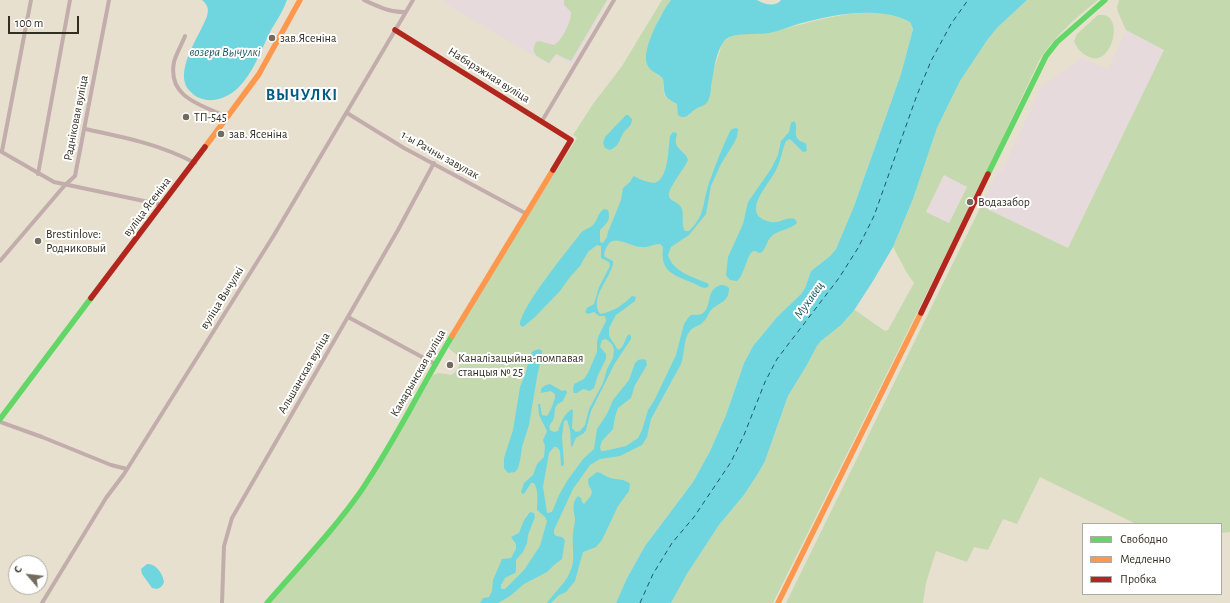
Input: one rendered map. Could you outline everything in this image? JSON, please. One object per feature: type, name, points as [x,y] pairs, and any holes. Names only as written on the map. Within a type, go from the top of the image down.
[{"type":"street","points":[[31,0],[1,151],[54,182],[162,206]]},
{"type":"street","points":[[38,174],[70,0]]},
{"type":"street","name":"Радніковая вуліца","points":[[0,262],[65,184],[75,176],[109,0]]},
{"type":"street","name":"вуліца Ясеніна","points":[[0,419],[44,359],[195,163],[252,84],[272,52],[300,0]]},
{"type":"street","points":[[364,0],[380,8],[406,12]]},
{"type":"street","name":"вуліца Вычулкі","points":[[42,603],[106,498],[127,469],[274,235],[413,0]]},
{"type":"street","points":[[542,120],[614,0]]},
{"type":"street","points":[[778,603],[919,318],[1046,56],[1057,42],[1105,0]]},
{"type":"street","name":"Набярэжная вуліца","points":[[395,30],[542,120],[571,140]]},
{"type":"street","points":[[185,36],[174,62],[173,82],[186,98],[227,117]]},
{"type":"street","name":"1-ы Рачны завулак","points":[[347,113],[404,148],[525,214]]},
{"type":"street","points":[[85,129],[140,140],[172,152],[195,163]]},
{"type":"street","name":"Камарынская вуліца","points":[[267,603],[359,494],[393,440],[435,364],[571,140]]},
{"type":"street","name":"Альшанская вуліца","points":[[222,603],[224,546],[232,518],[398,230],[434,163]]},
{"type":"street","points":[[348,317],[435,364]]},
{"type":"street","points":[[0,422],[111,465],[127,469]]},
{"type":"shaded area","points":[[446,0],[609,0],[572,65],[556,56],[550,65],[444,3]]},
{"type":"shaded area","points":[[1126,30],[1164,50],[1068,248],[981,206],[998,170],[1002,171],[1041,87],[1082,58],[1108,69]]},
{"type":"shaded area","points":[[944,175],[967,187],[949,223],[926,212]]},
{"type":"green space","points":[[564,0],[607,0],[571,61],[556,54],[549,63],[534,53],[534,46],[536,42],[539,41],[554,45],[563,35],[571,16],[571,12],[564,5]]},
{"type":"green space","points":[[662,0],[671,0],[659,18],[650,40],[654,72],[663,79],[664,93],[666,97],[677,104],[688,116],[695,109],[702,106],[722,44],[732,36],[770,32],[840,15],[858,13],[876,13],[893,16],[910,22],[913,29],[901,74],[854,206],[836,249],[830,256],[811,271],[805,288],[801,294],[777,317],[753,346],[744,363],[726,415],[710,451],[693,482],[645,546],[627,578],[616,603],[270,603],[347,514],[370,483],[433,375],[439,373],[451,375],[458,369],[460,361],[457,355],[449,348],[450,343],[510,243],[577,138],[573,135],[593,104],[622,66]]},
{"type":"green space","points":[[1027,0],[1098,0],[1058,35],[1039,61],[976,194],[970,201],[968,210],[773,603],[671,603],[687,574],[719,525],[744,495],[759,472],[765,461],[788,396],[817,346],[855,310],[885,331],[888,330],[914,283],[893,247],[913,199],[937,128],[960,81],[988,39],[998,27]],"holes":[[[944,175],[967,187],[949,223],[926,212]]]},
{"type":"green space","points":[[1119,0],[1230,0],[1230,532],[1222,533],[1222,523],[1134,523],[1040,477],[1017,524],[1003,519],[988,550],[974,547],[967,562],[936,551],[926,583],[923,603],[786,603],[981,206],[1068,248],[1164,50],[1126,30],[1117,7]]},
{"type":"green space","points":[[1098,15],[1107,16],[1112,21],[1114,29],[1110,47],[1104,54],[1097,58],[1089,57],[1084,54],[1078,49],[1074,41],[1077,34]]},
{"type":"water","name":"возера Вычулкі","points":[[202,0],[287,0],[257,60],[244,82],[228,96],[215,100],[205,100],[194,95],[186,84],[184,75],[185,65],[208,14],[207,5]]},
{"type":"water","name":"Мухавец","points":[[671,0],[757,0],[773,5],[781,0],[1027,0],[998,27],[988,39],[960,81],[937,128],[913,199],[893,247],[853,312],[841,325],[817,346],[788,396],[765,461],[759,472],[744,495],[719,525],[687,574],[671,603],[616,603],[627,578],[645,546],[693,482],[710,451],[726,415],[744,363],[753,346],[777,317],[801,294],[805,288],[811,271],[830,256],[836,249],[854,206],[901,74],[913,29],[910,22],[897,17],[884,14],[855,13],[798,24],[769,33],[729,37],[725,40],[717,56],[708,101],[688,115],[682,117],[678,115],[677,104],[669,99],[664,92],[663,79],[650,69],[646,58],[653,31]]},
{"type":"water","points":[[626,115],[632,119],[631,125],[624,132],[616,146],[610,150],[605,148],[603,143],[605,137]]},
{"type":"water","points":[[794,121],[796,125],[796,135],[800,141],[806,144],[807,151],[803,152],[790,139],[786,141],[778,167],[758,199],[756,206],[757,213],[761,218],[771,222],[777,222],[792,218],[795,219],[797,223],[792,227],[773,235],[762,252],[752,252],[740,278],[737,281],[730,280],[726,275],[728,257],[743,224],[748,202],[771,169],[778,155],[781,141],[789,132],[791,123]]},
{"type":"water","points":[[732,129],[738,129],[737,137],[721,164],[711,186],[706,214],[689,235],[671,247],[668,255],[674,266],[679,270],[707,283],[709,285],[708,287],[701,287],[673,274],[668,270],[664,264],[663,247],[660,244],[641,247],[614,241],[607,247],[604,255],[613,261],[613,264],[598,295],[597,308],[600,314],[609,312],[618,308],[632,296],[636,297],[635,301],[616,315],[609,328],[609,336],[618,350],[622,347],[629,334],[631,339],[615,363],[591,411],[586,430],[576,438],[572,447],[567,420],[564,421],[562,437],[563,466],[561,466],[560,451],[557,447],[554,447],[549,453],[543,487],[547,513],[552,512],[567,481],[583,459],[594,449],[597,429],[607,414],[613,400],[629,380],[635,363],[638,360],[643,359],[646,360],[647,365],[635,385],[631,398],[618,408],[613,429],[602,441],[600,447],[601,451],[626,446],[638,438],[648,410],[654,401],[676,355],[684,324],[691,315],[702,314],[706,310],[711,294],[716,287],[725,285],[729,288],[729,293],[726,299],[712,309],[706,319],[692,329],[688,334],[681,364],[651,419],[647,437],[642,445],[620,456],[600,459],[590,465],[573,489],[554,530],[554,534],[556,536],[562,537],[565,540],[562,559],[547,572],[524,584],[510,596],[498,603],[480,603],[483,598],[489,597],[492,591],[493,580],[502,559],[511,558],[516,549],[516,544],[511,537],[519,533],[524,520],[530,512],[534,513],[535,517],[528,535],[527,543],[523,552],[516,560],[515,573],[505,578],[501,585],[501,589],[505,589],[524,570],[540,546],[547,521],[545,517],[537,510],[536,486],[534,483],[531,483],[524,494],[521,492],[524,483],[533,475],[537,464],[544,457],[545,446],[543,440],[547,431],[539,415],[538,404],[540,404],[542,415],[547,416],[554,402],[555,394],[551,391],[541,393],[541,389],[550,384],[562,391],[565,390],[567,392],[563,401],[558,404],[556,408],[550,430],[554,432],[558,431],[565,416],[572,409],[572,428],[576,432],[580,431],[585,425],[589,409],[603,383],[607,369],[613,358],[614,349],[612,344],[606,339],[602,340],[600,347],[606,354],[606,359],[598,375],[594,388],[590,391],[583,389],[577,393],[574,393],[574,384],[584,379],[588,373],[597,352],[599,335],[606,321],[605,316],[599,316],[594,312],[588,314],[585,312],[587,308],[594,304],[599,287],[610,266],[609,262],[601,258],[601,246],[597,245],[588,252],[580,266],[560,291],[535,317],[523,327],[520,325],[522,317],[536,293],[580,234],[594,224],[604,209],[608,210],[609,219],[600,230],[600,242],[603,243],[607,237],[621,200],[623,188],[634,176],[651,183],[659,181],[663,176],[667,163],[670,136],[673,132],[677,133],[677,145],[688,160],[673,184],[669,196],[681,206],[683,212],[684,229],[685,231],[689,231],[701,214],[709,183],[727,137]]},
{"type":"water","points":[[539,349],[542,351],[542,354],[529,425],[522,447],[520,461],[515,472],[508,473],[504,468],[504,458],[513,430],[520,387],[526,372],[529,357],[533,351]]},
{"type":"water","points":[[597,472],[610,478],[627,482],[630,484],[629,491],[618,506],[602,540],[596,547],[583,552],[575,581],[566,592],[559,595],[551,603],[547,603],[563,584],[569,574],[573,562],[573,532],[575,519],[574,501],[578,496],[584,504],[588,499],[592,491],[588,483],[588,479]]},
{"type":"water","points":[[147,564],[153,565],[161,573],[164,582],[160,588],[152,588],[142,574],[141,569]]},
{"type":"ferry route","points":[[640,603],[653,574],[672,543],[694,517],[731,462],[744,435],[765,382],[777,359],[839,278],[858,248],[874,216],[917,95],[931,61],[951,24],[968,0]]},
{"type":"traffic: fast","points":[[988,174],[1046,56],[1057,42],[1105,0]]},
{"type":"traffic: fast","points":[[0,419],[91,298]]},
{"type":"traffic: fast","points":[[267,603],[327,534],[361,491],[385,453],[452,336]]},
{"type":"traffic: slow","points":[[205,147],[259,74],[300,0]]},
{"type":"traffic: slow","points":[[452,336],[553,170]]},
{"type":"traffic: slow","points":[[778,603],[921,313]]},
{"type":"traffic: jam","points":[[395,30],[571,140],[553,170]]},
{"type":"traffic: jam","points":[[91,298],[205,147]]},
{"type":"traffic: jam","points":[[921,313],[988,174]]},
{"type":"place","name":"зав.Ясеніна","points":[[272,38]]},
{"type":"place","name":"ТП-545","points":[[186,117]]},
{"type":"place","name":"зав. Ясеніна","points":[[221,134]]},
{"type":"place","name":"Водазабор","points":[[970,202]]},
{"type":"place","name":"Brestinlove: Родниковый","points":[[38,241]]},
{"type":"place","name":"Каналізацыйна-помпавая станцыя № 25","points":[[450,365]]},
{"type":"district","name":"ВЫЧУЛКІ","points":[[302,95]]}]
